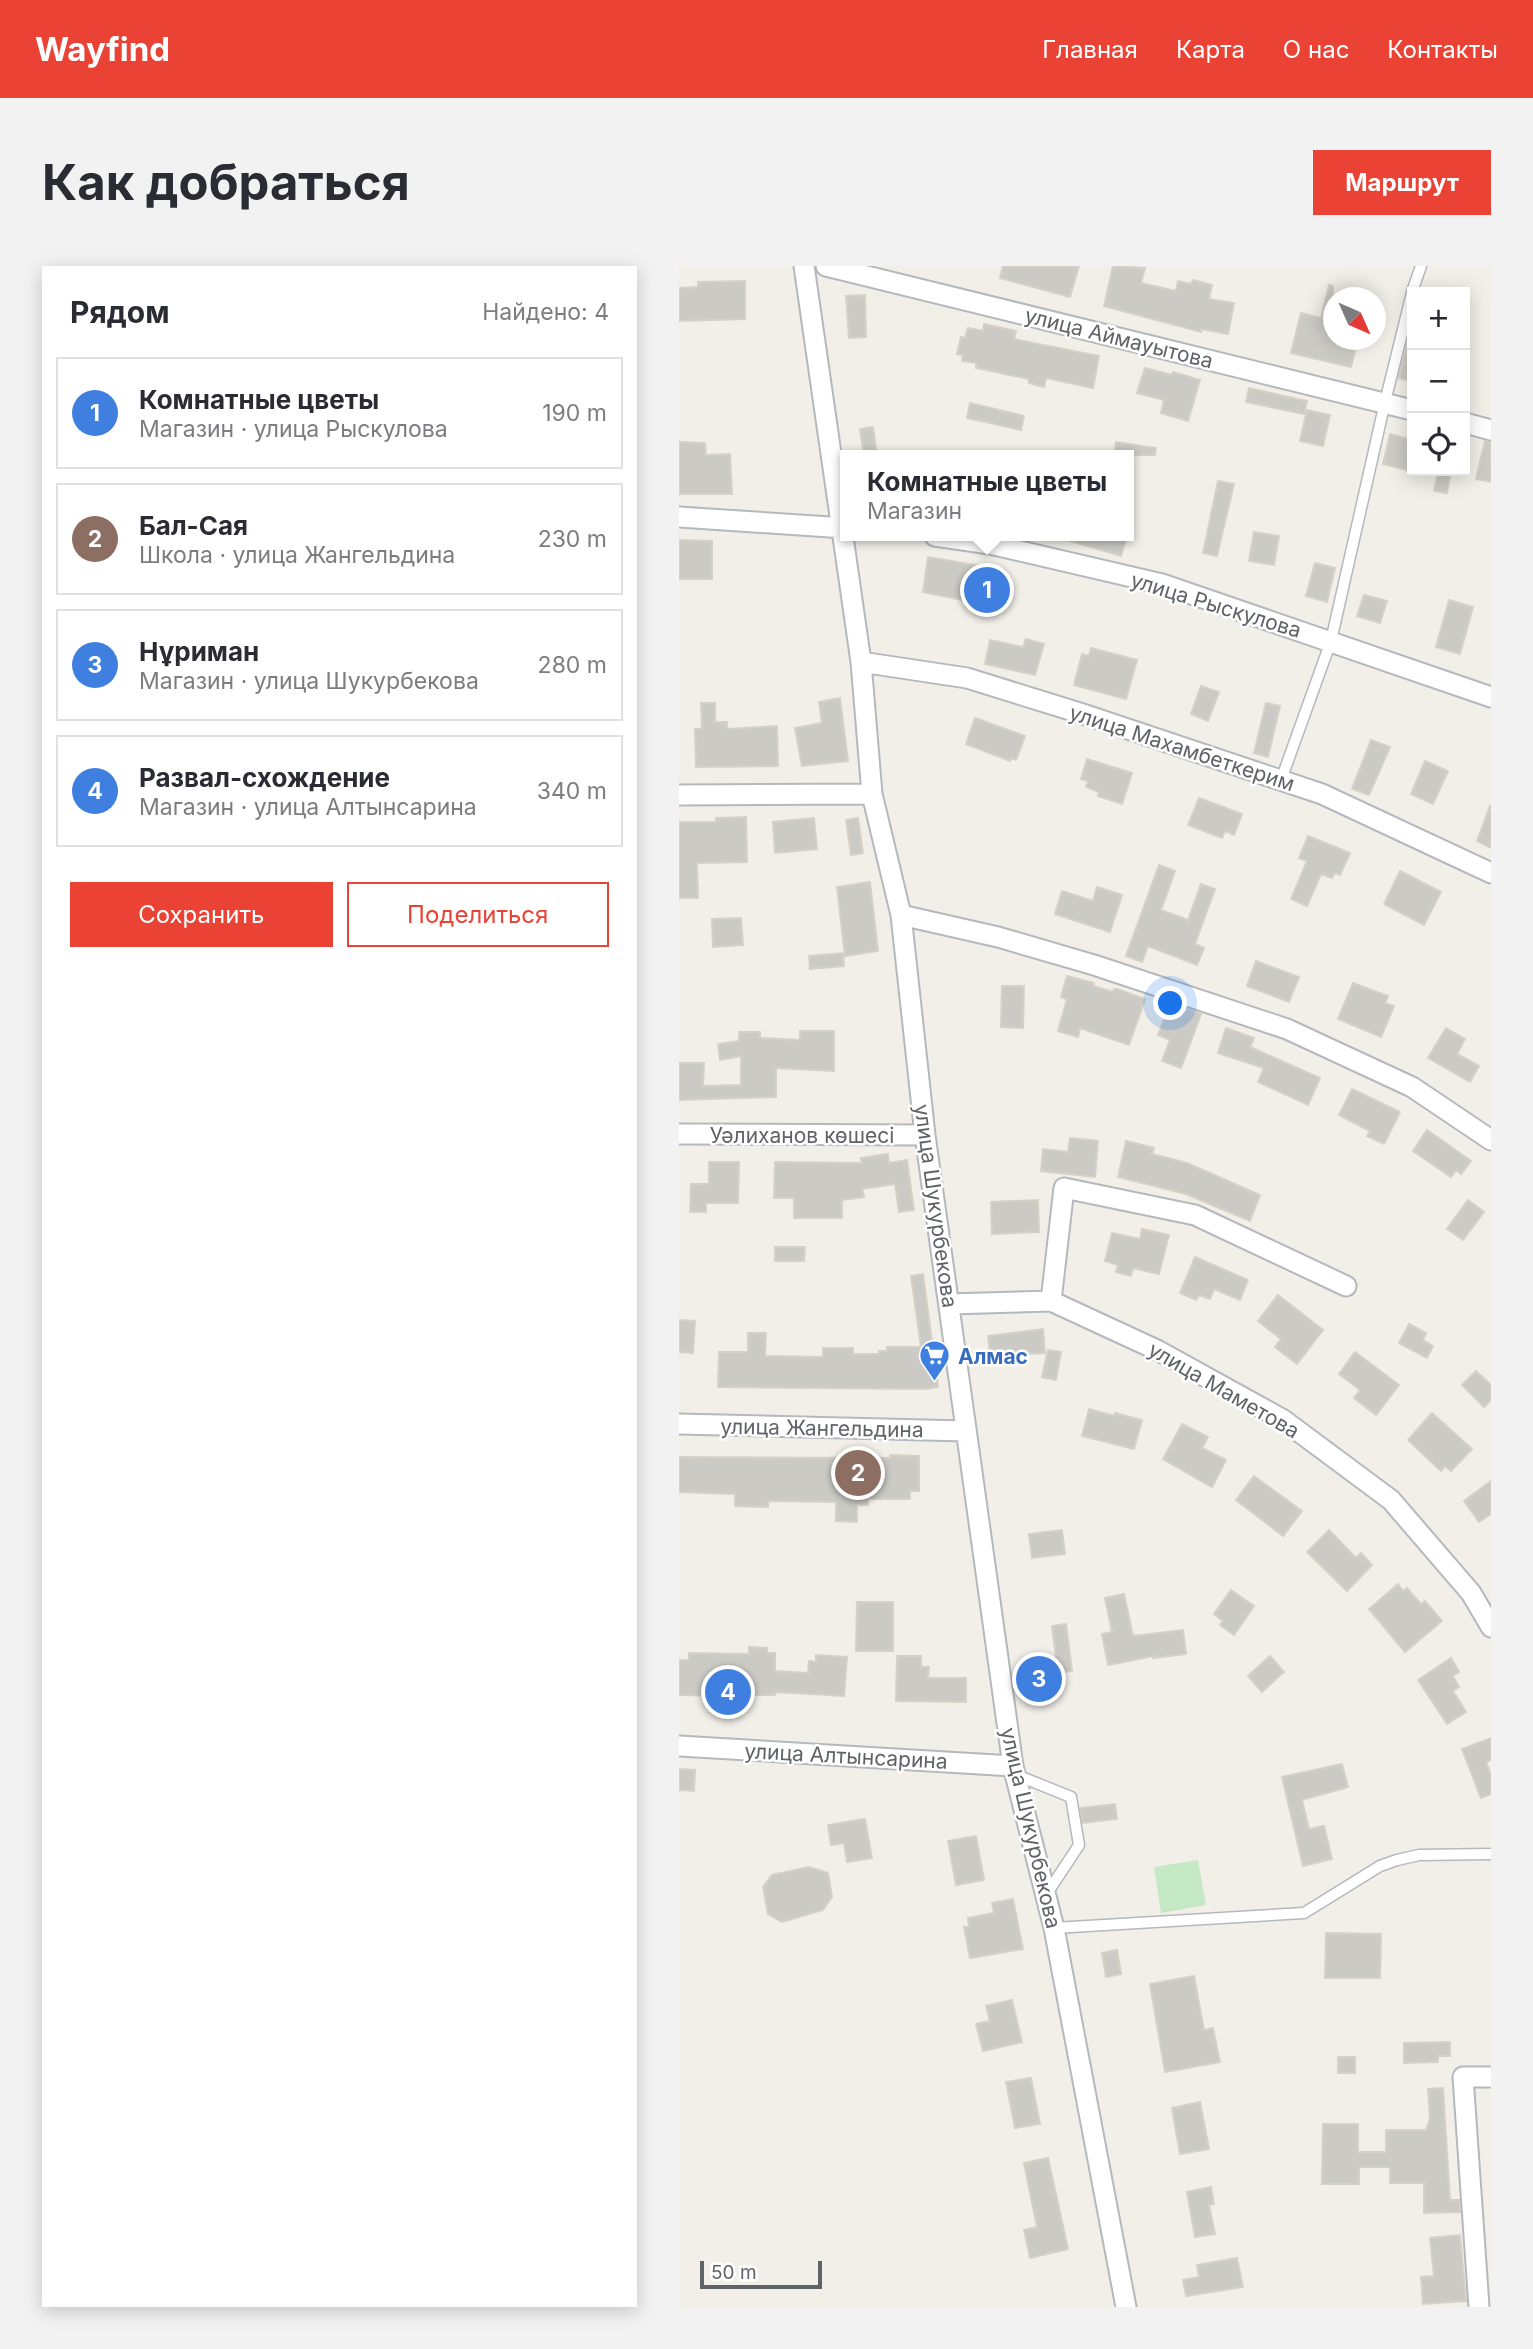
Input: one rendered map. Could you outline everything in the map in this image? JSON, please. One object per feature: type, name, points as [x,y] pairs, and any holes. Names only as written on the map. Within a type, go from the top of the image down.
[{"type":"street","name":"улица Шукурбекова","points":[[804,266],[840,508]]},
{"type":"street","name":"улица Аймауытова","points":[[826,266],[1407,409]]},
{"type":"street","points":[[1470,424],[1491,430]]},
{"type":"street","points":[[679,517],[840,528]]},
{"type":"street","name":"улица Шукурбекова","points":[[845,541],[861,662],[872,794],[901,915],[925,1135],[1014,1770],[1054,1928],[1126,2307]]},
{"type":"street","name":"улица Рыскулова","points":[[969,541],[1162,584],[1491,696]]},
{"type":"street","name":"улица Махамбеткерим","points":[[861,662],[967,678],[1281,780],[1322,794],[1491,873]]},
{"type":"street","points":[[679,794],[872,794]]},
{"type":"street","points":[[901,915],[998,937],[1094,965],[1287,1029],[1412,1087],[1491,1140]]},
{"type":"street","name":"Уәлиханов көшесі","points":[[679,1135],[925,1135]]},
{"type":"street","points":[[1051,1301],[1064,1188],[1195,1215],[1346,1286]]},
{"type":"street","name":"улица Маметова","points":[[949,1304],[1051,1301],[1157,1350],[1282,1419],[1391,1500],[1471,1593],[1491,1627]]},
{"type":"street","name":"улица Жангельдина","points":[[679,1424],[966,1431]]},
{"type":"street","name":"улица Алтынсарина","points":[[679,1746],[1014,1770]]},
{"type":"street","points":[[1479,2307],[1463,2077],[1491,2077]]},
{"type":"lane","points":[[1414,287],[1420,266]]},
{"type":"lane","points":[[1281,780],[1331,642],[1407,313]]},
{"type":"lane","points":[[1014,1770],[1071,1797],[1079,1845],[1046,1896]]},
{"type":"lane","points":[[1054,1928],[1304,1913],[1380,1866],[1397,1860],[1419,1855],[1491,1854]]},
{"type":"green space","points":[[1198,1860],[1206,1905],[1161,1913],[1154,1867]]},
{"type":"building","points":[[1003,266],[1079,266],[1070,297],[1000,278]]},
{"type":"building","points":[[1113,266],[1145,268],[1141,283],[1176,291],[1178,281],[1191,284],[1193,280],[1212,285],[1209,299],[1234,303],[1228,334],[1201,329],[1201,332],[1104,306]]},
{"type":"building","points":[[745,281],[745,319],[679,321],[679,288],[698,287],[698,282]]},
{"type":"building","points":[[865,295],[866,337],[849,338],[846,296]]},
{"type":"building","points":[[1323,310],[1323,350],[1355,350],[1351,367],[1291,353],[1301,313],[1321,318]]},
{"type":"building","points":[[984,324],[1016,331],[1014,339],[1099,356],[1093,388],[1046,378],[1044,387],[1029,383],[1029,379],[976,368],[976,363],[962,361],[963,355],[957,354],[961,337],[965,338],[968,328],[983,331]]},
{"type":"building","points":[[1407,346],[1407,380],[1399,378]]},
{"type":"building","points":[[1145,368],[1200,380],[1188,421],[1161,413],[1164,400],[1137,393]]},
{"type":"building","points":[[1249,388],[1307,401],[1304,414],[1246,402]]},
{"type":"building","points":[[970,403],[1024,416],[1021,430],[967,418]]},
{"type":"building","points":[[1307,410],[1330,415],[1323,446],[1300,441]]},
{"type":"building","points":[[873,427],[876,450],[863,450],[860,429]]},
{"type":"building","points":[[1390,434],[1407,439],[1407,470],[1383,464]]},
{"type":"building","points":[[1485,441],[1491,442],[1491,482],[1476,479]]},
{"type":"building","points":[[679,442],[705,443],[706,455],[730,454],[732,494],[679,494]]},
{"type":"building","points":[[1116,442],[1156,448],[1155,455],[1134,455],[1134,450],[1115,450]]},
{"type":"building","points":[[1437,476],[1450,476],[1447,493],[1434,491]]},
{"type":"building","points":[[1218,481],[1234,484],[1217,556],[1203,553]]},
{"type":"building","points":[[1254,532],[1279,536],[1274,565],[1249,561]]},
{"type":"building","points":[[679,540],[712,541],[712,579],[679,579]]},
{"type":"building","points":[[1071,541],[1126,541],[1121,556]]},
{"type":"building","points":[[928,557],[1004,570],[996,607],[923,592]]},
{"type":"building","points":[[1315,563],[1335,568],[1327,602],[1306,596]]},
{"type":"building","points":[[1364,595],[1387,601],[1380,623],[1357,616]]},
{"type":"building","points":[[1449,600],[1473,607],[1460,654],[1436,647]]},
{"type":"building","points":[[1026,639],[1044,644],[1035,675],[985,664],[990,640],[1023,647]]},
{"type":"building","points":[[1091,648],[1137,660],[1126,699],[1074,685],[1082,654],[1089,656]]},
{"type":"building","points":[[1201,686],[1219,692],[1208,721],[1191,714]]},
{"type":"building","points":[[840,698],[848,761],[802,766],[795,728],[822,723],[819,702]]},
{"type":"building","points":[[701,703],[715,703],[715,722],[727,722],[727,729],[777,726],[778,766],[696,767],[695,729],[702,729]]},
{"type":"building","points":[[1266,703],[1280,706],[1268,757],[1254,753]]},
{"type":"building","points":[[975,718],[1025,736],[1016,760],[1011,758],[1010,761],[966,744]]},
{"type":"building","points":[[1371,740],[1390,747],[1369,795],[1352,789]]},
{"type":"building","points":[[1087,759],[1132,773],[1122,804],[1098,796],[1099,792],[1086,787],[1088,781],[1081,779]]},
{"type":"building","points":[[1425,761],[1448,771],[1433,804],[1411,794]]},
{"type":"building","points":[[1199,798],[1242,814],[1234,835],[1225,831],[1222,838],[1188,825]]},
{"type":"building","points":[[1491,806],[1491,848],[1477,841]]},
{"type":"building","points":[[746,817],[747,862],[697,863],[698,898],[679,898],[679,822],[716,822],[716,818]]},
{"type":"building","points":[[814,818],[817,849],[775,853],[773,822]]},
{"type":"building","points":[[858,818],[863,853],[851,855],[846,820]]},
{"type":"building","points":[[1308,836],[1350,853],[1340,875],[1335,873],[1332,878],[1321,874],[1307,906],[1291,899],[1307,861],[1299,858]]},
{"type":"building","points":[[1159,865],[1175,871],[1161,910],[1188,920],[1201,884],[1215,889],[1195,944],[1204,948],[1197,965],[1148,946],[1142,962],[1126,956]]},
{"type":"building","points":[[1400,871],[1441,892],[1424,925],[1384,904]]},
{"type":"building","points":[[870,882],[878,951],[845,956],[837,887]]},
{"type":"building","points":[[1097,887],[1122,895],[1110,932],[1055,914],[1062,891],[1093,901]]},
{"type":"building","points":[[741,918],[743,945],[713,947],[712,919]]},
{"type":"building","points":[[843,953],[844,966],[810,969],[809,956]]},
{"type":"building","points":[[1256,961],[1299,977],[1289,1002],[1247,986]]},
{"type":"building","points":[[1067,976],[1094,983],[1093,986],[1113,992],[1117,989],[1145,999],[1129,1045],[1080,1028],[1078,1037],[1058,1031],[1067,999],[1061,997]]},
{"type":"building","points":[[1353,983],[1388,996],[1385,1003],[1394,1006],[1381,1037],[1338,1019]]},
{"type":"building","points":[[1002,986],[1024,986],[1023,1028],[1001,1027]]},
{"type":"building","points":[[1170,1003],[1201,1014],[1181,1068],[1162,1061],[1170,1040],[1158,1035]]},
{"type":"building","points":[[1226,1028],[1254,1038],[1250,1047],[1320,1078],[1308,1105],[1258,1082],[1264,1068],[1218,1053]]},
{"type":"building","points":[[1446,1028],[1465,1039],[1457,1054],[1479,1066],[1470,1082],[1428,1058]]},
{"type":"building","points":[[800,1031],[834,1031],[834,1071],[776,1068],[776,1097],[679,1100],[679,1063],[704,1063],[703,1086],[741,1085],[741,1056],[720,1060],[718,1044],[739,1041],[739,1032],[760,1032],[760,1038],[800,1040]]},
{"type":"building","points":[[1352,1089],[1400,1112],[1384,1144],[1367,1136],[1370,1131],[1339,1115]]},
{"type":"building","points":[[1427,1130],[1471,1161],[1461,1174],[1456,1170],[1451,1177],[1413,1151]]},
{"type":"building","points":[[1070,1138],[1098,1141],[1095,1177],[1041,1171],[1043,1149],[1068,1152]]},
{"type":"building","points":[[1126,1141],[1154,1148],[1152,1154],[1187,1163],[1260,1195],[1250,1221],[1186,1194],[1118,1177]]},
{"type":"building","points":[[888,1154],[889,1163],[907,1160],[914,1210],[899,1212],[895,1184],[862,1189],[864,1197],[842,1200],[842,1218],[794,1218],[794,1198],[774,1198],[775,1162],[862,1163],[861,1158]]},
{"type":"building","points":[[709,1162],[739,1162],[738,1203],[706,1203],[706,1212],[690,1212],[691,1184],[709,1184]]},
{"type":"building","points":[[1038,1200],[1039,1232],[992,1234],[991,1202]]},
{"type":"building","points":[[1468,1200],[1484,1212],[1463,1240],[1447,1229]]},
{"type":"building","points":[[1142,1229],[1169,1235],[1159,1274],[1133,1268],[1131,1276],[1116,1272],[1118,1265],[1105,1261],[1112,1233],[1140,1239]]},
{"type":"building","points":[[775,1247],[805,1247],[804,1261],[775,1261]]},
{"type":"building","points":[[1195,1257],[1248,1280],[1240,1300],[1214,1289],[1210,1299],[1199,1295],[1196,1300],[1180,1293]]},
{"type":"building","points":[[923,1274],[938,1387],[718,1387],[719,1352],[748,1352],[748,1333],[766,1333],[765,1356],[823,1357],[823,1348],[853,1348],[853,1354],[879,1354],[879,1351],[887,1351],[887,1347],[921,1347],[911,1276]]},
{"type":"building","points":[[1278,1295],[1323,1330],[1297,1364],[1275,1347],[1281,1339],[1258,1321]]},
{"type":"building","points":[[679,1320],[695,1321],[693,1353],[679,1352]]},
{"type":"building","points":[[1409,1324],[1426,1333],[1423,1340],[1433,1346],[1427,1358],[1399,1343]]},
{"type":"building","points":[[1043,1329],[1045,1353],[1006,1355],[1007,1362],[991,1364],[988,1336]]},
{"type":"building","points":[[1048,1350],[1061,1352],[1056,1380],[1042,1377]]},
{"type":"building","points":[[1355,1352],[1399,1385],[1376,1415],[1354,1398],[1360,1390],[1339,1374]]},
{"type":"building","points":[[1476,1371],[1491,1385],[1491,1400],[1484,1407],[1462,1385]]},
{"type":"building","points":[[1089,1409],[1142,1420],[1134,1449],[1082,1436]]},
{"type":"building","points":[[1432,1413],[1472,1449],[1451,1471],[1445,1466],[1441,1471],[1408,1440]]},
{"type":"building","points":[[1182,1424],[1208,1437],[1202,1448],[1226,1460],[1212,1487],[1163,1459]]},
{"type":"building","points":[[890,1455],[919,1456],[919,1491],[910,1491],[910,1499],[868,1499],[868,1505],[857,1505],[857,1522],[836,1521],[836,1502],[768,1501],[768,1507],[735,1506],[735,1494],[679,1492],[679,1457],[890,1458]]},
{"type":"building","points":[[1254,1476],[1302,1511],[1283,1536],[1236,1500]]},
{"type":"building","points":[[1491,1481],[1491,1514],[1479,1522],[1464,1501]]},
{"type":"building","points":[[1062,1530],[1065,1554],[1032,1558],[1029,1534]]},
{"type":"building","points":[[1329,1530],[1356,1558],[1361,1553],[1372,1565],[1347,1591],[1307,1552]]},
{"type":"building","points":[[1398,1584],[1403,1591],[1407,1588],[1421,1604],[1425,1601],[1442,1621],[1405,1652],[1369,1609]]},
{"type":"building","points":[[1231,1590],[1254,1606],[1234,1635],[1220,1625],[1223,1621],[1214,1614]]},
{"type":"building","points":[[1124,1594],[1133,1636],[1183,1630],[1186,1654],[1153,1656],[1108,1665],[1102,1634],[1112,1632],[1105,1598]]},
{"type":"building","points":[[857,1602],[893,1602],[893,1651],[856,1651]]},
{"type":"building","points":[[1066,1624],[1072,1671],[1058,1673],[1052,1626]]},
{"type":"building","points":[[749,1647],[767,1648],[767,1653],[775,1653],[775,1671],[808,1673],[809,1661],[816,1662],[816,1655],[847,1657],[844,1696],[775,1692],[775,1695],[737,1695],[737,1699],[723,1699],[723,1696],[679,1695],[679,1660],[689,1660],[689,1653],[749,1654]]},
{"type":"building","points":[[897,1656],[921,1656],[921,1667],[929,1667],[928,1678],[966,1678],[966,1702],[896,1701]]},
{"type":"building","points":[[1270,1656],[1284,1672],[1262,1692],[1248,1676]]},
{"type":"building","points":[[1451,1658],[1459,1672],[1453,1676],[1459,1687],[1453,1691],[1466,1712],[1447,1724],[1418,1680]]},
{"type":"building","points":[[1491,1738],[1491,1760],[1486,1762],[1491,1775],[1491,1794],[1481,1798],[1462,1749]]},
{"type":"building","points":[[1342,1764],[1348,1787],[1302,1800],[1309,1829],[1324,1826],[1332,1859],[1303,1866],[1282,1777]]},
{"type":"building","points":[[679,1769],[695,1770],[694,1791],[679,1790]]},
{"type":"building","points":[[1115,1804],[1117,1819],[1083,1823],[1080,1808]]},
{"type":"building","points":[[865,1819],[872,1858],[847,1862],[844,1843],[831,1845],[828,1825]]},
{"type":"building","points":[[976,1836],[984,1880],[956,1885],[948,1841]]},
{"type":"building","points":[[809,1867],[828,1873],[832,1897],[823,1910],[782,1922],[768,1914],[763,1887],[772,1875]]},
{"type":"building","points":[[1013,1899],[1023,1949],[970,1958],[964,1927],[969,1927],[968,1918],[994,1913],[992,1903]]},
{"type":"building","points":[[1326,1933],[1381,1934],[1380,1978],[1325,1978]]},
{"type":"building","points":[[1117,1950],[1121,1974],[1106,1977],[1102,1953]]},
{"type":"building","points":[[1194,1976],[1204,2030],[1213,2028],[1220,2062],[1165,2072],[1150,1984]]},
{"type":"building","points":[[1012,2000],[1022,2042],[983,2051],[976,2024],[990,2021],[986,2006]]},
{"type":"building","points":[[1450,2042],[1450,2056],[1438,2056],[1438,2062],[1404,2063],[1404,2043]]},
{"type":"building","points":[[1338,2057],[1355,2057],[1355,2073],[1338,2073]]},
{"type":"building","points":[[1031,2078],[1040,2124],[1015,2128],[1006,2082]]},
{"type":"building","points":[[1443,2088],[1450,2200],[1459,2200],[1460,2212],[1424,2213],[1424,2183],[1390,2183],[1390,2167],[1359,2167],[1359,2184],[1322,2184],[1323,2124],[1358,2124],[1358,2152],[1386,2152],[1386,2130],[1426,2130],[1430,2119],[1428,2089]]},
{"type":"building","points":[[1200,2102],[1209,2149],[1180,2154],[1172,2108]]},
{"type":"building","points":[[1048,2158],[1068,2249],[1030,2258],[1024,2230],[1037,2227],[1024,2163]]},
{"type":"building","points":[[1211,2187],[1214,2204],[1209,2205],[1215,2234],[1195,2237],[1187,2192]]},
{"type":"building","points":[[1460,2235],[1466,2301],[1423,2304],[1421,2277],[1434,2276],[1430,2238]]},
{"type":"building","points":[[1237,2258],[1243,2287],[1186,2296],[1183,2280],[1199,2277],[1197,2265]]},
{"type":"place","name":"Комнатные цветы","points":[[987,590]]},
{"type":"place","name":"Алмас","points":[[935,1383]]},
{"type":"place","name":"Бал-Сая","points":[[858,1473]]},
{"type":"place","name":"Нұриман","points":[[1039,1679]]},
{"type":"place","name":"Развал-схождение","points":[[728,1692]]}]
